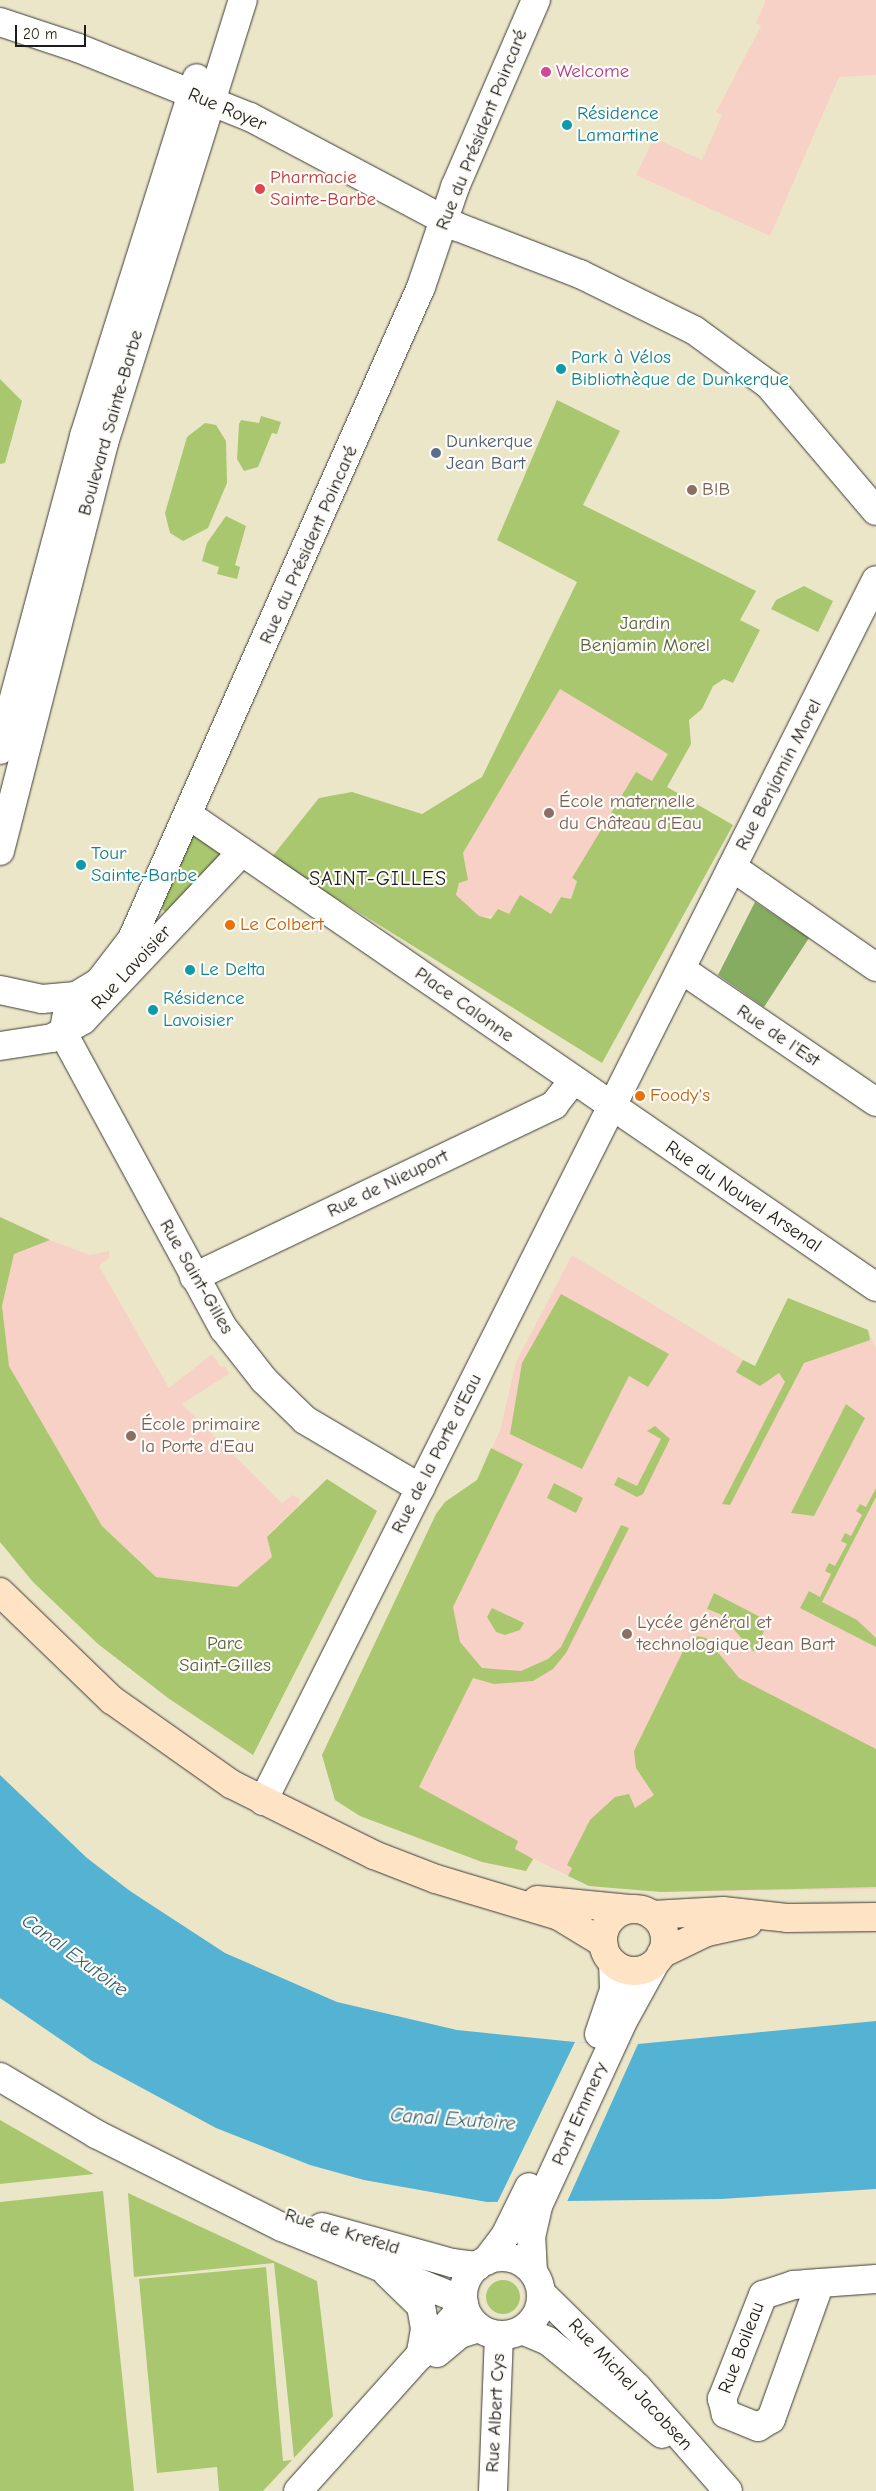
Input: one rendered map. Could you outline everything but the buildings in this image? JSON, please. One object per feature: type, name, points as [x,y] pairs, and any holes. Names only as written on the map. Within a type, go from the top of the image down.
[{"type":"main road","points":[[0,1592],[126,1711],[198,1763],[263,1802],[404,1868],[560,1916],[634,1971],[715,1930],[787,1918]]},
{"type":"main road","points":[[508,1901],[641,1912],[723,1911],[787,1918],[876,1917]]},
{"type":"main road","points":[[608,1953],[610,1919],[641,1912]]},
{"type":"main road","points":[[641,1912],[664,1934],[658,1958]]},
{"type":"street","name":"Boulevard Sainte-Barbe","points":[[0,851],[85,510],[201,98],[224,0]]},
{"type":"street","name":"Boulevard Sainte-Barbe","points":[[0,750],[84,436],[201,98],[242,0]]},
{"type":"street","name":"Rue du Président Poincaré","points":[[0,990],[42,999],[70,998],[98,982],[127,946],[190,816],[421,288],[443,220],[536,0]]},
{"type":"street","name":"Rue Royer","points":[[0,22],[78,48],[261,122],[443,220],[600,283],[728,350],[775,391],[876,511]]},
{"type":"street","name":"Rue Benjamin Morel","points":[[681,969],[876,580]]},
{"type":"street","name":"Place Calonne","points":[[190,816],[611,1107]]},
{"type":"street","name":"Rue Lavoisier","points":[[0,1046],[63,1033],[83,1020],[242,852]]},
{"type":"street","points":[[732,867],[876,967]]},
{"type":"street","points":[[611,1107],[681,969]]},
{"type":"street","name":"Rue de l'Est","points":[[681,969],[876,1102]]},
{"type":"street","points":[[63,1033],[70,998]]},
{"type":"street","name":"Rue Saint-Gilles","points":[[63,1033],[194,1277],[234,1343],[287,1404],[318,1429],[420,1488]]},
{"type":"street","name":"Rue de Nieuport","points":[[194,1277],[547,1108],[573,1081]]},
{"type":"street","name":"Rue du Nouvel Arsenal","points":[[611,1107],[876,1287]]},
{"type":"street","name":"Rue de la Porte d'Eau","points":[[263,1802],[611,1107]]},
{"type":"street","name":"Pont Emmery","points":[[608,1953],[619,2010]]},
{"type":"street","name":"Pont Emmery","points":[[482,2263],[523,2226],[619,2010],[658,1958]]},
{"type":"street","name":"Rue de Krefeld","points":[[0,2077],[90,2131],[208,2188],[282,2227],[464,2303]]},
{"type":"street","name":"Rue de Krefeld","points":[[208,2188],[356,2238],[482,2263]]},
{"type":"street","name":"Pont Emmery","points":[[523,2226],[537,2282]]},
{"type":"street","points":[[298,2491],[390,2392],[464,2303],[467,2280],[482,2263],[513,2259],[537,2282],[538,2312],[500,2331],[456,2336],[390,2392]]},
{"type":"street","name":"Rue de Krefeld","points":[[379,2268],[407,2287],[422,2306],[425,2329],[420,2356]]},
{"type":"street","name":"Rue Boileau","points":[[820,2283],[772,2418],[758,2426],[726,2414],[722,2399],[759,2300],[772,2289],[820,2283],[876,2279]]},
{"type":"street","name":"Rue Michel Jacobsen","points":[[537,2282],[637,2387],[722,2486]]},
{"type":"street","points":[[464,2303],[500,2331]]},
{"type":"street","name":"Rue Michel Jacobsen","points":[[500,2331],[548,2341],[722,2486]]},
{"type":"street","name":"Rue Albert Cys","points":[[493,2491],[500,2331]]},
{"type":"shaded area","points":[[766,0],[876,0],[876,75],[839,77],[770,236],[636,175],[654,138],[702,160],[722,115],[716,112],[761,26],[756,23]]},
{"type":"shaded area","name":"École maternelle du Château d'Eau","points":[[560,689],[669,754],[652,781],[636,773],[573,878],[577,881],[571,899],[561,897],[551,914],[479,917],[456,895],[459,883],[468,880],[463,853]]},
{"type":"shaded area","name":"École primaire la Porte d'Eau","points":[[50,1240],[90,1255],[109,1251],[109,1258],[99,1266],[169,1388],[212,1354],[220,1366],[226,1367],[229,1374],[182,1404],[282,1503],[292,1495],[300,1499],[298,1506],[267,1537],[272,1557],[237,1587],[156,1577],[102,1526],[9,1366],[2,1306],[14,1253]]},
{"type":"shaded area","name":"Lycée général et technologique Jean Bart","points":[[572,1255],[755,1367],[788,1298],[868,1330],[876,1349],[876,1889],[661,1892],[589,1886],[534,1859],[526,1871],[482,1862],[360,1816],[335,1800],[322,1755],[436,1514],[445,1502],[477,1480],[500,1431],[516,1362]]},
{"type":"green space","points":[[0,379],[22,401],[5,463],[0,464]]},
{"type":"green space","name":"Jardin Benjamin Morel","points":[[557,400],[620,431],[583,505],[756,591],[740,620],[760,630],[733,683],[724,679],[713,686],[702,709],[689,720],[691,744],[667,787],[733,825],[602,1063],[271,858],[319,798],[352,792],[422,814],[482,777],[577,582],[497,540]],"holes":[[[560,689],[668,754],[652,781],[636,772],[572,878],[577,881],[571,899],[561,897],[551,914],[520,895],[509,914],[498,909],[491,919],[479,916],[456,895],[459,883],[468,880],[463,853]]]},
{"type":"green space","points":[[261,416],[281,422],[277,434],[272,433],[258,467],[244,471],[237,459],[239,424],[241,420],[259,423]]},
{"type":"green space","points":[[205,423],[216,425],[226,441],[227,483],[208,528],[183,541],[170,533],[165,513],[187,437]]},
{"type":"green space","points":[[226,516],[246,526],[235,565],[240,567],[237,579],[217,574],[219,567],[202,561],[207,543]]},
{"type":"green space","points":[[804,586],[833,601],[818,632],[771,609],[776,600]]},
{"type":"green space","points":[[194,831],[222,856],[168,914],[162,909],[164,894]]},
{"type":"green space","points":[[755,902],[809,938],[764,1007],[718,975]]},
{"type":"green space","name":"Parc Saint-Gilles","points":[[0,1217],[50,1240],[14,1254],[2,1306],[9,1366],[102,1526],[156,1577],[237,1587],[272,1557],[267,1537],[327,1479],[377,1511],[253,1755],[168,1698],[98,1644],[33,1582],[0,1542]]},
{"type":"green space","points":[[561,1294],[669,1354],[648,1387],[629,1376],[582,1469],[510,1434],[522,1363]]},
{"type":"green space","points":[[788,1298],[868,1330],[870,1340],[804,1363],[730,1505],[722,1504],[785,1382],[779,1373],[760,1386],[736,1372],[743,1360],[755,1366]]},
{"type":"green space","points":[[846,1404],[865,1418],[814,1516],[791,1513]]},
{"type":"green space","points":[[655,1426],[670,1439],[643,1494],[637,1497],[614,1485],[618,1477],[637,1486],[661,1439],[647,1431]]},
{"type":"green space","points":[[491,1448],[523,1464],[453,1607],[460,1642],[482,1668],[521,1671],[548,1659],[561,1647],[621,1525],[629,1528],[566,1653],[553,1669],[533,1681],[494,1684],[473,1678],[419,1787],[518,1841],[515,1849],[533,1859],[526,1871],[482,1862],[360,1816],[335,1800],[322,1755],[436,1514],[445,1502],[477,1480]]},
{"type":"green space","points":[[554,1483],[583,1498],[576,1513],[547,1498]]},
{"type":"green space","points":[[876,1488],[876,1497],[822,1602],[857,1620],[876,1638],[876,1647],[800,1608],[809,1591],[820,1597],[831,1574],[825,1571],[829,1563],[835,1566],[847,1544],[841,1541],[845,1533],[851,1536],[862,1515],[856,1511],[860,1504],[866,1507]]},
{"type":"green space","points":[[714,1593],[762,1618],[758,1628],[764,1631],[754,1652],[720,1614],[707,1609]]},
{"type":"green space","points":[[492,1608],[524,1623],[520,1630],[505,1635],[496,1632],[487,1617]]},
{"type":"green space","points":[[698,1636],[706,1638],[739,1678],[876,1749],[876,1887],[661,1892],[589,1886],[568,1876],[572,1868],[567,1865],[590,1820],[615,1797],[629,1794],[635,1808],[654,1795],[636,1768],[634,1751],[686,1645]]},
{"type":"green space","points":[[0,2120],[94,2174],[0,2184]]},
{"type":"green space","points":[[103,2191],[134,2491],[0,2491],[0,2202]]},
{"type":"green space","points":[[128,2193],[317,2281],[333,2416],[294,2458],[274,2263],[134,2277]]},
{"type":"green space","points":[[266,2267],[283,2461],[292,2460],[263,2491],[219,2491],[217,2467],[157,2473],[139,2279]]},
{"type":"green space","points":[[503,2280],[510,2281],[515,2285],[519,2290],[519,2304],[515,2309],[510,2313],[503,2314],[496,2313],[491,2309],[487,2304],[486,2297],[487,2290],[491,2285],[496,2281]]},
{"type":"water","name":"Canal Exutoire","points":[[0,1775],[87,1858],[130,1891],[225,1953],[337,2002],[457,2030],[575,2042],[638,2044],[876,2021],[876,2189],[721,2199],[487,2202],[364,2180],[310,2165],[216,2128],[92,2061],[0,1998]]},
{"type":"pier","points":[[575,2042],[638,2044],[566,2204],[497,2203]]},
{"type":"place","name":"Welcome","points":[[546,72]]},
{"type":"place","name":"Résidence Lamartine","points":[[567,125]]},
{"type":"place","name":"Pharmacie Sainte-Barbe","points":[[260,189]]},
{"type":"place","name":"Park à Vélos Bibliothèque de Dunkerque","points":[[561,369]]},
{"type":"place","name":"Dunkerque Jean Bart","points":[[436,453]]},
{"type":"place","name":"B!B","points":[[692,490]]},
{"type":"place","name":"École maternelle du Château d'Eau","points":[[549,813]]},
{"type":"place","name":"Tour Sainte-Barbe","points":[[81,865]]},
{"type":"place","name":"Le Colbert","points":[[230,925]]},
{"type":"place","name":"Le Delta","points":[[190,970]]},
{"type":"place","name":"Résidence Lavoisier","points":[[153,1010]]},
{"type":"place","name":"Foody's","points":[[640,1096]]},
{"type":"place","name":"École primaire la Porte d'Eau","points":[[131,1436]]},
{"type":"place","name":"Lycée général et technologique Jean Bart","points":[[627,1634]]},
{"type":"district","name":"SAINT-GILLES","points":[[378,878]]}]
